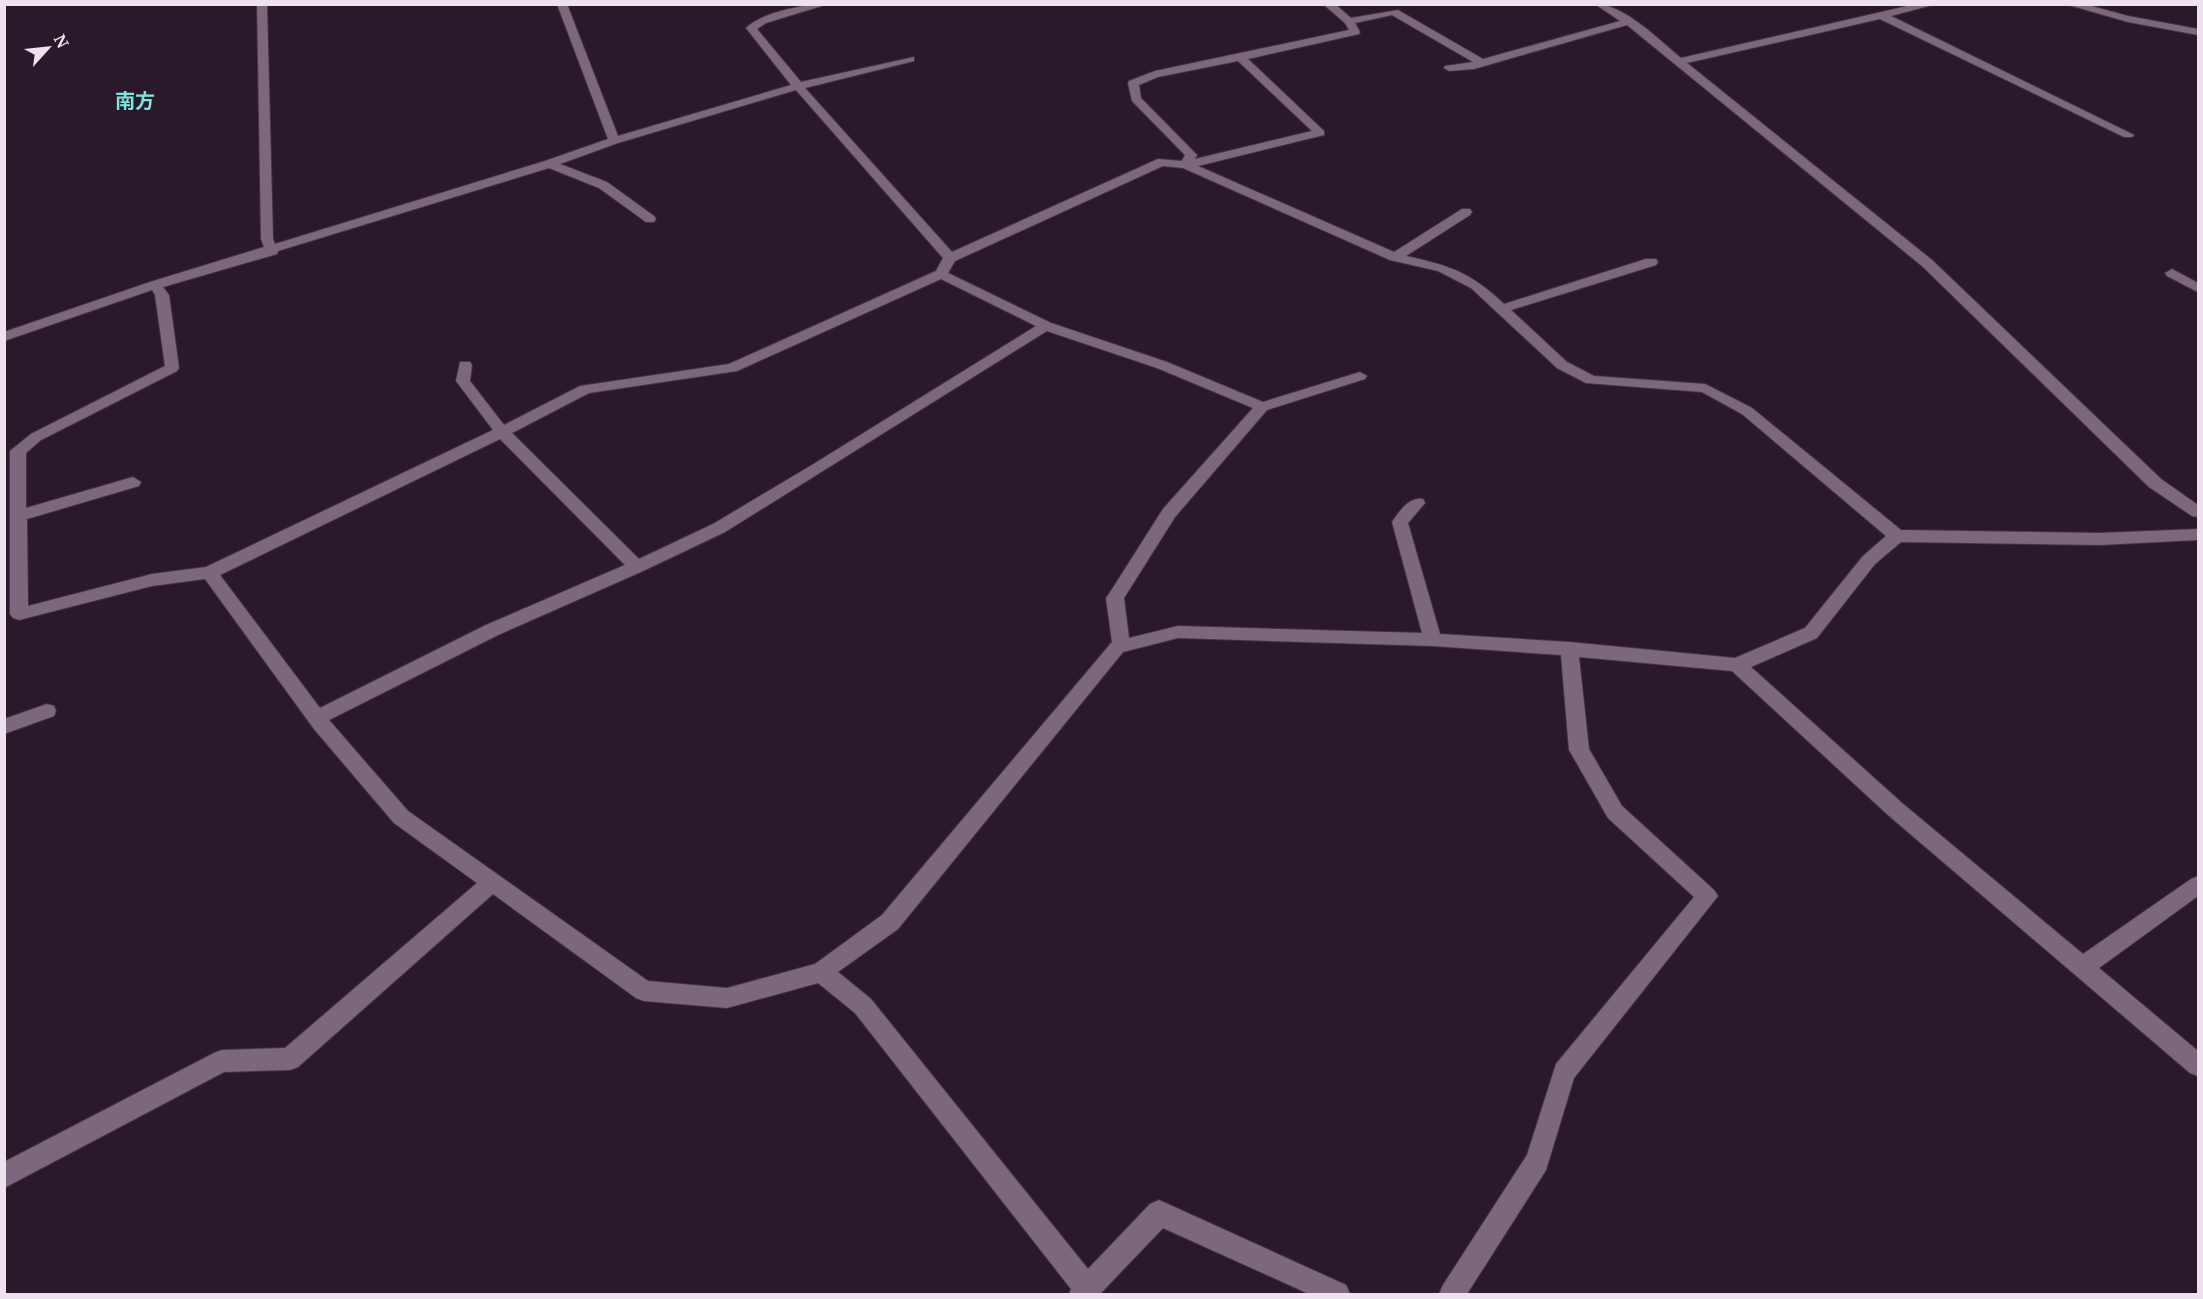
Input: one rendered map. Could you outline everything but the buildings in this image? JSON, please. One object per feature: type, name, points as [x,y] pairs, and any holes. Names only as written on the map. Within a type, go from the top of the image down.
[{"type":"street","points":[[262,4],[267,239],[272,251]]},
{"type":"street","points":[[562,4],[614,141]]},
{"type":"street","points":[[823,4],[762,21],[751,28],[798,86],[950,258]]},
{"type":"street","points":[[1186,165],[1191,155],[1136,99],[1133,83],[1155,74],[1355,32],[1349,21],[1328,4]]},
{"type":"street","points":[[1600,4],[1629,21],[1680,61],[1927,263],[2155,483],[2199,512]]},
{"type":"street","points":[[1680,61],[1931,4]]},
{"type":"street","points":[[2070,4],[2128,19],[2199,32]]},
{"type":"street","points":[[1349,21],[1399,10],[1482,63]]},
{"type":"street","points":[[1881,15],[2128,135]]},
{"type":"street","points":[[1449,68],[1470,67],[1629,21]]},
{"type":"street","points":[[1186,165],[1320,134],[1240,57]]},
{"type":"street","points":[[4,337],[154,285],[272,251],[549,164],[614,141],[798,86],[910,59]]},
{"type":"street","points":[[154,285],[162,295],[172,368],[36,437],[18,451],[18,516],[12,616],[152,580],[209,573],[502,432],[585,389],[732,368],[941,274],[950,258],[1162,162],[1186,165],[1395,256],[1442,268],[1476,285],[1562,365],[1591,380],[1706,388],[1747,411],[1897,536],[2100,540],[2199,534]]},
{"type":"street","points":[[549,164],[603,185],[650,219]]},
{"type":"street","points":[[1395,256],[1466,212]]},
{"type":"street","points":[[1502,309],[1651,262]]},
{"type":"street","points":[[2172,273],[2199,288]]},
{"type":"street","points":[[941,274],[1047,326],[1162,365],[1262,407]]},
{"type":"street","points":[[317,718],[492,630],[637,567],[719,528],[1047,326]]},
{"type":"street","points":[[465,364],[464,381],[502,432],[637,567]]},
{"type":"street","points":[[1121,646],[1115,598],[1169,513],[1262,407],[1360,376]]},
{"type":"street","points":[[18,516],[133,482]]},
{"type":"street","points":[[1417,503],[1400,522],[1433,640]]},
{"type":"street","points":[[209,573],[317,718],[401,817],[644,991],[727,998],[821,972],[890,922],[1117,647],[1178,632],[1433,640],[1737,664],[1810,633],[1869,560],[1897,536]]},
{"type":"street","points":[[1452,1294],[1537,1161],[1564,1072],[1707,896],[1615,812],[1579,750],[1569,649]]},
{"type":"street","points":[[1737,664],[1895,809],[2199,1065]]},
{"type":"street","points":[[4,727],[47,711]]},
{"type":"street","points":[[4,1176],[222,1061],[290,1059],[491,883]]},
{"type":"street","points":[[2083,967],[2199,885]]},
{"type":"street","points":[[821,972],[863,1006],[1084,1292],[1159,1214],[1337,1294]]},
{"type":"district","name":"南方","points":[[135,101]]}]
